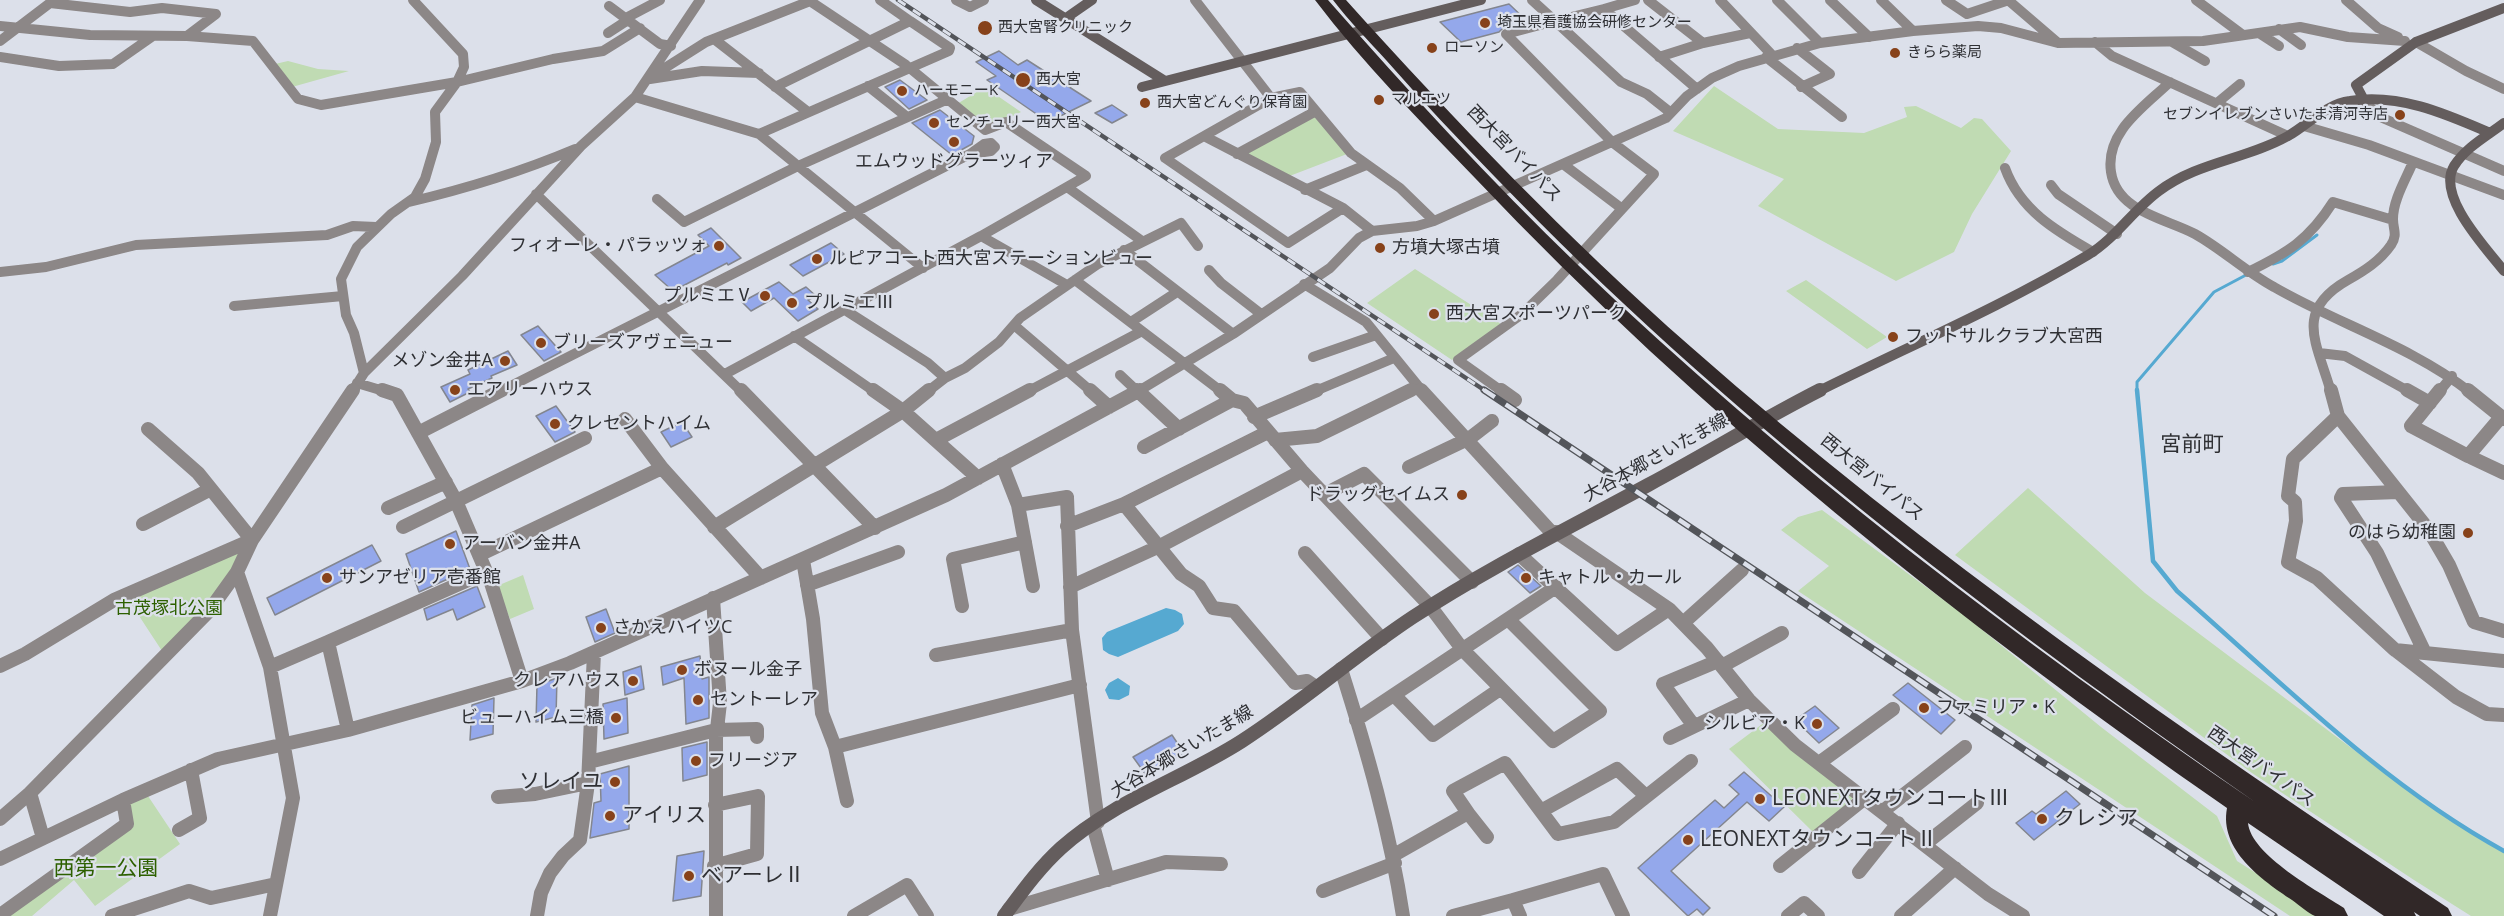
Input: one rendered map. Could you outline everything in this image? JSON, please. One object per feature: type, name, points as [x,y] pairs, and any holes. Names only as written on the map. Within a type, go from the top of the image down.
[{"type":"highway","name":"西大宮バイパス","points":[[1321,0],[1358,31],[1506,191],[1576,260],[1636,307],[1755,423],[1908,559],[2115,717],[2404,916]]},
{"type":"highway","name":"西大宮バイパス","points":[[1339,0],[1358,31]]},
{"type":"highway","name":"西大宮バイパス","points":[[1755,423],[2042,639],[2315,832],[2440,916]]},
{"type":"highway","points":[[2239,804],[2236,816],[2238,832],[2251,852],[2280,878],[2336,916]]},
{"type":"highway","points":[[2269,824],[2252,826],[2246,834],[2280,878]]},
{"type":"main road","points":[[1036,0],[1165,81]]},
{"type":"main road","points":[[1066,18],[1092,0]]},
{"type":"main road","points":[[1142,87],[1481,0]]},
{"type":"main road","points":[[2364,100],[2356,85],[2411,43],[2504,8]]},
{"type":"main road","name":"大谷本郷さいたま線","points":[[1007,913],[1041,867],[1096,824],[1240,742],[1430,606],[1555,533],[1636,492],[1755,423],[1986,309],[2093,252],[2117,234],[2158,191],[2185,176],[2273,144],[2334,105],[2364,100],[2404,102],[2429,109],[2490,133]]},
{"type":"main road","points":[[2504,123],[2464,154],[2450,175],[2454,199],[2504,271]]},
{"type":"street","points":[[132,12],[150,0]]},
{"type":"street","points":[[361,378],[354,333],[346,315],[341,279],[357,247],[376,227],[415,197],[428,169],[436,142],[435,112],[457,82],[464,67],[463,54],[413,0]]},
{"type":"street","points":[[608,33],[660,0]]},
{"type":"street","points":[[0,819],[30,793],[209,611],[237,572],[252,540],[288,491],[361,378],[462,276],[581,146],[635,97],[700,0]]},
{"type":"street","points":[[649,79],[685,53],[811,0],[866,40],[911,68],[946,100],[985,130]]},
{"type":"street","points":[[759,135],[949,51],[950,48],[880,0]]},
{"type":"street","points":[[956,0],[970,7],[984,0]]},
{"type":"street","points":[[1195,0],[1271,98]]},
{"type":"street","points":[[1532,0],[1621,82],[1647,94],[1671,113]]},
{"type":"street","points":[[1515,400],[1458,360],[1521,314],[1576,260],[1654,174],[1611,142],[1506,34],[1635,0]]},
{"type":"street","points":[[1648,0],[1703,43]]},
{"type":"street","points":[[1720,0],[1769,56],[1801,87],[1842,117]]},
{"type":"street","points":[[1777,0],[1820,43]]},
{"type":"street","points":[[1830,0],[1869,37]]},
{"type":"street","points":[[1881,0],[1913,31]]},
{"type":"street","points":[[1946,0],[1967,14],[2008,0],[2058,43]]},
{"type":"street","points":[[2196,0],[2243,36]]},
{"type":"street","points":[[2346,0],[2378,28],[2504,89]]},
{"type":"street","points":[[0,41],[50,3],[132,12],[162,8],[216,14],[187,36]]},
{"type":"street","points":[[609,6],[660,44],[671,46]]},
{"type":"street","points":[[1604,9],[1697,89]]},
{"type":"street","points":[[775,87],[866,40],[910,21]]},
{"type":"street","points":[[0,26],[90,35],[187,36],[252,41],[259,46],[298,99],[307,103],[332,104],[457,82],[553,59],[603,51],[640,28]]},
{"type":"street","points":[[0,859],[123,800],[218,759],[348,730],[522,681],[594,653],[713,598],[875,528],[946,495],[1139,391],[1186,363],[1330,268],[1359,238],[1372,231],[1417,226],[1434,221],[1506,191],[1666,118],[1697,89],[1727,71],[1769,56],[1820,43],[1913,31],[1978,26],[2001,28],[2058,43],[2203,41],[2300,27],[2348,37],[2411,43]]},
{"type":"street","points":[[2279,29],[2301,45]]},
{"type":"street","points":[[1659,57],[1703,43],[1750,33]]},
{"type":"street","points":[[2259,33],[2279,46]]},
{"type":"street","points":[[0,57],[59,66],[113,64],[153,36]]},
{"type":"street","points":[[714,39],[808,112]]},
{"type":"street","points":[[2170,41],[2205,61]]},
{"type":"street","points":[[2095,42],[2112,56],[2288,136]]},
{"type":"street","points":[[1797,48],[1830,74],[1801,87]]},
{"type":"street","points":[[649,79],[702,70],[759,74]]},
{"type":"street","points":[[2170,82],[2124,125],[2115,139],[2110,154],[2111,173],[2115,187],[2140,210],[2195,234],[2273,287],[2452,376],[2503,418],[2468,456]]},
{"type":"street","points":[[2217,103],[2240,84]]},
{"type":"street","points":[[868,86],[907,117]]},
{"type":"street","points":[[1343,208],[1288,243],[1165,158],[1271,98],[1300,92],[1351,153],[1400,188],[1434,221]]},
{"type":"street","points":[[635,97],[759,135],[856,211],[923,268]]},
{"type":"street","points":[[657,199],[684,222],[798,166],[946,100]]},
{"type":"street","points":[[2364,100],[2378,116],[2504,171]]},
{"type":"street","points":[[1237,154],[1316,111]]},
{"type":"street","points":[[725,374],[923,268],[1086,176],[1006,122],[985,130]]},
{"type":"street","points":[[2304,126],[2504,195]]},
{"type":"street","points":[[418,432],[970,154],[984,144],[985,130]]},
{"type":"street","points":[[1204,136],[1343,208],[1372,231]]},
{"type":"street","points":[[409,202],[477,186],[525,170],[581,146]]},
{"type":"street","points":[[2413,162],[2393,220],[2396,234],[2390,245],[2364,271],[2323,296],[2315,307],[2312,319],[2313,329],[2338,416],[2439,547],[2474,622],[2504,631]]},
{"type":"street","points":[[1563,164],[1621,208]]},
{"type":"street","points":[[1305,190],[1366,165]]},
{"type":"street","points":[[2005,168],[2008,180],[2040,219],[2093,252]]},
{"type":"street","points":[[2051,185],[2058,194],[2117,234]]},
{"type":"street","points":[[1067,187],[1142,241]]},
{"type":"street","points":[[536,194],[725,374],[875,528]]},
{"type":"street","points":[[2248,272],[2285,254],[2303,242],[2318,228],[2333,202],[2393,220]]},
{"type":"street","points":[[714,527],[903,411],[945,378],[965,368],[999,342],[1020,318],[1098,264],[1181,223],[1198,246]]},
{"type":"street","points":[[0,272],[59,265],[136,245],[327,235],[353,226],[376,227]]},
{"type":"street","points":[[981,236],[1071,283],[1131,322],[1232,400],[1244,403],[1302,471],[1430,606],[1463,650],[1554,741],[1600,711],[1509,620]]},
{"type":"street","points":[[1124,250],[1233,334]]},
{"type":"street","points":[[1209,270],[1221,283],[1260,314]]},
{"type":"street","points":[[1304,284],[1366,322],[1418,387],[1555,533],[1669,609],[1720,664],[1749,700],[1795,745],[1988,894],[2023,916]]},
{"type":"street","points":[[1131,322],[1150,311],[1163,298],[1177,292]]},
{"type":"street","points":[[234,306],[344,296]]},
{"type":"street","points":[[845,310],[928,363],[945,378]]},
{"type":"street","points":[[1014,325],[1109,407]]},
{"type":"street","points":[[936,440],[1142,331]]},
{"type":"street","points":[[1313,357],[1376,335]]},
{"type":"street","points":[[794,336],[903,411],[978,478]]},
{"type":"street","points":[[2319,353],[2345,356],[2430,403]]},
{"type":"street","points":[[1254,417],[1394,358]]},
{"type":"street","points":[[1120,375],[1179,429]]},
{"type":"street","points":[[2452,376],[2410,426],[2504,473]]},
{"type":"street","points":[[361,378],[397,395],[446,482],[486,572],[522,681]]},
{"type":"street","points":[[1067,526],[1124,504],[1271,436],[1317,436],[1418,387]]},
{"type":"street","points":[[1144,447],[1232,400]]},
{"type":"street","points":[[2338,416],[2293,459],[2288,496],[2295,502],[2296,521],[2288,562],[2316,578],[2394,650],[2456,697],[2487,714],[2504,715]]},
{"type":"street","points":[[625,419],[662,468],[761,578]]},
{"type":"street","points":[[1409,466],[1466,440],[1492,420]]},
{"type":"street","points":[[148,429],[198,473],[252,540]]},
{"type":"street","points":[[403,527],[585,438]]},
{"type":"street","points":[[1002,464],[1018,505],[1033,586]]},
{"type":"street","points":[[479,555],[662,468]]},
{"type":"street","points":[[1070,587],[1160,546],[1302,471]]},
{"type":"street","points":[[1325,494],[1364,474],[1472,582]]},
{"type":"street","points":[[388,508],[446,482]]},
{"type":"street","points":[[143,524],[211,489]]},
{"type":"street","points":[[2398,492],[2343,494],[2341,498],[2357,517],[2380,559],[2425,653]]},
{"type":"street","points":[[1018,505],[1067,497],[1072,630],[1096,824],[1108,880]]},
{"type":"street","points":[[1124,504],[1182,574],[1199,586],[1213,608],[1234,611],[1295,683],[1307,681],[1316,687]]},
{"type":"street","points":[[0,666],[15,660],[79,619],[120,597],[252,540]]},
{"type":"street","points":[[962,606],[953,559],[1025,542]]},
{"type":"street","points":[[807,585],[898,552]]},
{"type":"street","points":[[1305,553],[1382,639]]},
{"type":"street","points":[[1519,554],[1617,644],[1669,609]]},
{"type":"street","points":[[803,560],[822,713],[836,747],[847,801]]},
{"type":"street","points":[[1683,623],[1743,570]]},
{"type":"street","points":[[237,572],[270,667],[293,798],[270,916]]},
{"type":"street","points":[[270,667],[486,572]]},
{"type":"street","points":[[1356,720],[1556,587]]},
{"type":"street","points":[[713,598],[720,703],[716,730],[714,866],[716,916]]},
{"type":"street","points":[[936,655],[1072,630]]},
{"type":"street","points":[[1694,726],[1663,684],[1720,664],[1782,633]]},
{"type":"street","points":[[328,642],[348,730]]},
{"type":"street","points":[[2394,650],[2504,661]]},
{"type":"street","points":[[537,916],[548,873],[562,854],[580,840],[588,783],[594,653]]},
{"type":"street","points":[[1341,669],[1368,754],[1394,859],[1403,916]]},
{"type":"street","points":[[836,747],[1080,685]]},
{"type":"street","points":[[1394,695],[1433,735],[1500,689]]},
{"type":"street","points":[[1670,738],[1749,700]]},
{"type":"street","points":[[1819,763],[1893,710]]},
{"type":"street","points":[[589,762],[716,730],[757,729],[757,737]]},
{"type":"street","points":[[1883,811],[1965,747]]},
{"type":"street","points":[[1487,837],[1453,791],[1505,763],[1558,834],[1614,822],[1691,761]]},
{"type":"street","points":[[1541,811],[1617,768],[1646,796]]},
{"type":"street","points":[[179,830],[200,818],[191,770]]},
{"type":"street","points":[[498,796],[536,794],[588,783]]},
{"type":"street","points":[[30,793],[43,838]]},
{"type":"street","points":[[714,866],[757,854],[758,796],[715,805]]},
{"type":"street","points":[[1780,866],[1865,798]]},
{"type":"street","points":[[0,915],[126,824],[123,800]]},
{"type":"street","points":[[1925,844],[1977,803]]},
{"type":"street","points":[[1323,891],[1394,859],[1468,813]]},
{"type":"street","points":[[1859,872],[1898,823]]},
{"type":"street","points":[[1007,913],[1166,862],[1221,864]]},
{"type":"street","points":[[1901,916],[1955,868]]},
{"type":"street","points":[[1453,916],[1603,874],[1623,916]]},
{"type":"street","points":[[112,916],[189,891],[211,898],[276,884]]},
{"type":"street","points":[[854,916],[907,885],[927,916]]},
{"type":"street","points":[[1513,900],[1520,916]]},
{"type":"street","points":[[1788,916],[1804,903],[1818,916]]},
{"type":"green space","points":[[288,61],[318,69],[349,71],[292,87],[275,64]]},
{"type":"green space","points":[[1714,86],[1778,129],[1864,133],[1907,117],[1904,107],[1916,106],[1961,128],[1974,118],[1982,119],[2011,151],[1972,214],[1954,252],[1896,281],[1758,206],[1784,179],[1673,131]]},
{"type":"green space","points":[[980,90],[989,90],[1021,112],[991,127],[986,126],[957,104]]},
{"type":"green space","points":[[1308,114],[1314,114],[1347,154],[1287,177],[1246,155]]},
{"type":"green space","name":"西大宮スポーツパーク","points":[[1415,269],[1501,324],[1452,360],[1367,303]]},
{"type":"green space","points":[[1806,280],[1887,337],[1867,349],[1786,291]]},
{"type":"green space","points":[[2028,488],[2145,593],[2386,774],[2469,832],[2504,851],[2504,916],[2471,916],[2414,880],[2252,773],[1955,555]]},
{"type":"green space","points":[[1822,510],[1964,615],[2101,727],[2217,816],[2237,861],[2324,916],[2290,916],[1798,591],[1829,566],[1781,530],[1798,517]]},
{"type":"green space","name":"古茂塚北公園","points":[[246,545],[206,611],[164,654],[126,596]]},
{"type":"green space","points":[[523,575],[534,609],[510,619],[497,586]]},
{"type":"green space","points":[[1765,722],[1853,798],[1814,833],[1729,749]]},
{"type":"green space","name":"西第一公園","points":[[148,796],[180,844],[95,906],[74,880],[32,916],[2,916],[130,824],[128,805]]},
{"type":"water","points":[[1166,608],[1182,614],[1184,624],[1178,631],[1118,657],[1103,650],[1102,638],[1107,632]]},
{"type":"water","points":[[1118,678],[1130,686],[1129,695],[1119,700],[1109,699],[1105,690],[1109,683]]},
{"type":"building","name":"埼玉県看護協会研修センター","points":[[1509,4],[1527,21],[1504,27],[1499,32],[1461,42],[1440,22]]},
{"type":"building","name":"西大宮","points":[[999,51],[1018,65],[1027,60],[1091,101],[1048,122],[987,80],[996,76],[976,62]]},
{"type":"building","name":"ハーモニーK","points":[[900,80],[927,100],[909,109],[885,87]]},
{"type":"building","points":[[1112,105],[1127,115],[1112,123],[1095,113]]},
{"type":"building","points":[[940,110],[974,136],[972,144],[952,155],[912,123]]},
{"type":"building","points":[[711,228],[741,258],[673,291],[655,275],[709,246],[698,235]]},
{"type":"building","name":"ルピアコート西大宮ステーションビュー","points":[[831,243],[844,254],[803,276],[790,265]]},
{"type":"building","points":[[779,282],[793,294],[806,287],[816,296],[808,300],[818,309],[798,321],[774,298],[751,311],[742,302]]},
{"type":"building","name":"ブリーズアヴェニュー","points":[[538,326],[561,352],[544,361],[521,335]]},
{"type":"building","points":[[508,351],[517,365],[491,376],[492,378],[468,389],[470,392],[450,402],[441,387],[470,374],[468,370]]},
{"type":"building","name":"クレセントハイム","points":[[556,406],[575,432],[555,442],[536,416]]},
{"type":"building","points":[[682,422],[692,437],[671,447],[661,432]]},
{"type":"building","points":[[456,531],[470,569],[419,592],[406,554]]},
{"type":"building","name":"サンアゼリア壱番館","points":[[372,545],[381,561],[275,615],[267,598]]},
{"type":"building","name":"キャトル・カール","points":[[1518,565],[1541,586],[1530,593],[1508,572]]},
{"type":"building","points":[[477,586],[485,607],[457,620],[453,609],[427,620],[424,609]]},
{"type":"building","name":"さかえハイツC","points":[[606,609],[615,633],[595,642],[586,617]]},
{"type":"building","points":[[700,656],[702,679],[709,677],[709,718],[686,724],[684,678],[663,685],[661,667]]},
{"type":"building","name":"クレアハウス","points":[[641,666],[644,689],[625,695],[623,672]]},
{"type":"building","points":[[557,678],[556,717],[536,722],[537,685]]},
{"type":"building","name":"ファミリア・K","points":[[1908,683],[1955,720],[1941,734],[1893,695]]},
{"type":"building","points":[[494,698],[493,734],[470,740],[472,705]]},
{"type":"building","name":"ビューハイム三橋","points":[[627,698],[628,733],[604,739],[603,704]]},
{"type":"building","name":"シルビア・K","points":[[1815,706],[1839,728],[1819,743],[1795,720]]},
{"type":"building","points":[[1172,735],[1184,753],[1146,775],[1133,757]]},
{"type":"building","name":"フリージア","points":[[707,742],[707,775],[683,781],[682,748]]},
{"type":"building","name":"アイリス","points":[[629,766],[629,829],[590,838],[594,803],[601,801],[600,774]]},
{"type":"building","name":"LEONEXTタウンコートⅡ","points":[[1744,772],[1784,807],[1769,821],[1747,802],[1671,871],[1710,908],[1703,915],[1697,909],[1688,916],[1638,868],[1715,800],[1724,808],[1739,794],[1729,785]]},
{"type":"building","name":"クレシア","points":[[2066,791],[2080,804],[2034,840],[2016,823],[2032,811],[2036,814]]},
{"type":"building","name":"ベアーレⅡ","points":[[704,851],[701,896],[673,901],[677,856]]},
{"type":"waterway","points":[[2273,264],[2282,261],[2317,235]]},
{"type":"waterway","points":[[2137,390],[2137,382],[2214,292],[2246,275]]},
{"type":"waterway","points":[[2137,390],[2153,561],[2177,591],[2334,730],[2416,795],[2459,825],[2504,851]]},
{"type":"railway","points":[[898,0],[1487,392]]},
{"type":"railway","points":[[1484,390],[2274,916]]},
{"type":"place","name":"埼玉県看護協会研修センター","points":[[1485,23]]},
{"type":"place","name":"西大宮腎クリニック","points":[[985,28]]},
{"type":"place","name":"ローソン","points":[[1432,48]]},
{"type":"place","name":"きらら薬局","points":[[1895,53]]},
{"type":"place","name":"西大宮","points":[[1023,80]]},
{"type":"place","name":"ハーモニーK","points":[[902,91]]},
{"type":"place","name":"マルエツ","points":[[1379,100]]},
{"type":"place","name":"西大宮どんぐり保育園","points":[[1145,103]]},
{"type":"place","name":"セブンイレブンさいたま清河寺店","points":[[2400,115]]},
{"type":"place","name":"センチュリー西大宮","points":[[934,123]]},
{"type":"place","name":"エムウッドグラーツィア","points":[[954,142]]},
{"type":"place","name":"フィオーレ・パラッツォ","points":[[719,246]]},
{"type":"place","name":"方墳大塚古墳","points":[[1380,248]]},
{"type":"place","name":"ルピアコート西大宮ステーションビュー","points":[[817,259]]},
{"type":"place","name":"プルミエⅤ","points":[[765,296]]},
{"type":"place","name":"プルミエⅢ","points":[[792,303]]},
{"type":"place","name":"西大宮スポーツパーク","points":[[1434,314]]},
{"type":"place","name":"フットサルクラブ大宮西","points":[[1893,337]]},
{"type":"place","name":"ブリーズアヴェニュー","points":[[541,343]]},
{"type":"place","name":"メゾン金井A","points":[[505,361]]},
{"type":"place","name":"エアリーハウス","points":[[455,390]]},
{"type":"place","name":"クレセントハイム","points":[[555,424]]},
{"type":"place","name":"ドラッグセイムス","points":[[1462,495]]},
{"type":"place","name":"のはら幼稚園","points":[[2468,533]]},
{"type":"place","name":"アーバン金井A","points":[[450,544]]},
{"type":"place","name":"サンアゼリア壱番館","points":[[327,578]]},
{"type":"place","name":"キャトル・カール","points":[[1526,578]]},
{"type":"place","name":"さかえハイツC","points":[[601,628]]},
{"type":"place","name":"ボヌール金子","points":[[682,670]]},
{"type":"place","name":"クレアハウス","points":[[633,681]]},
{"type":"place","name":"セントーレア","points":[[698,700]]},
{"type":"place","name":"ファミリア・K","points":[[1924,708]]},
{"type":"place","name":"ビューハイム三橋","points":[[616,718]]},
{"type":"place","name":"シルビア・K","points":[[1817,724]]},
{"type":"place","name":"フリージア","points":[[696,761]]},
{"type":"place","name":"ソレイユ","points":[[615,782]]},
{"type":"place","name":"LEONEXTタウンコートⅢ","points":[[1760,799]]},
{"type":"place","name":"アイリス","points":[[610,816]]},
{"type":"place","name":"クレシア","points":[[2042,819]]},
{"type":"place","name":"LEONEXTタウンコートⅡ","points":[[1688,840]]},
{"type":"place","name":"ベアーレⅡ","points":[[689,876]]},
{"type":"district","name":"宮前町","points":[[2192,445]]}]
